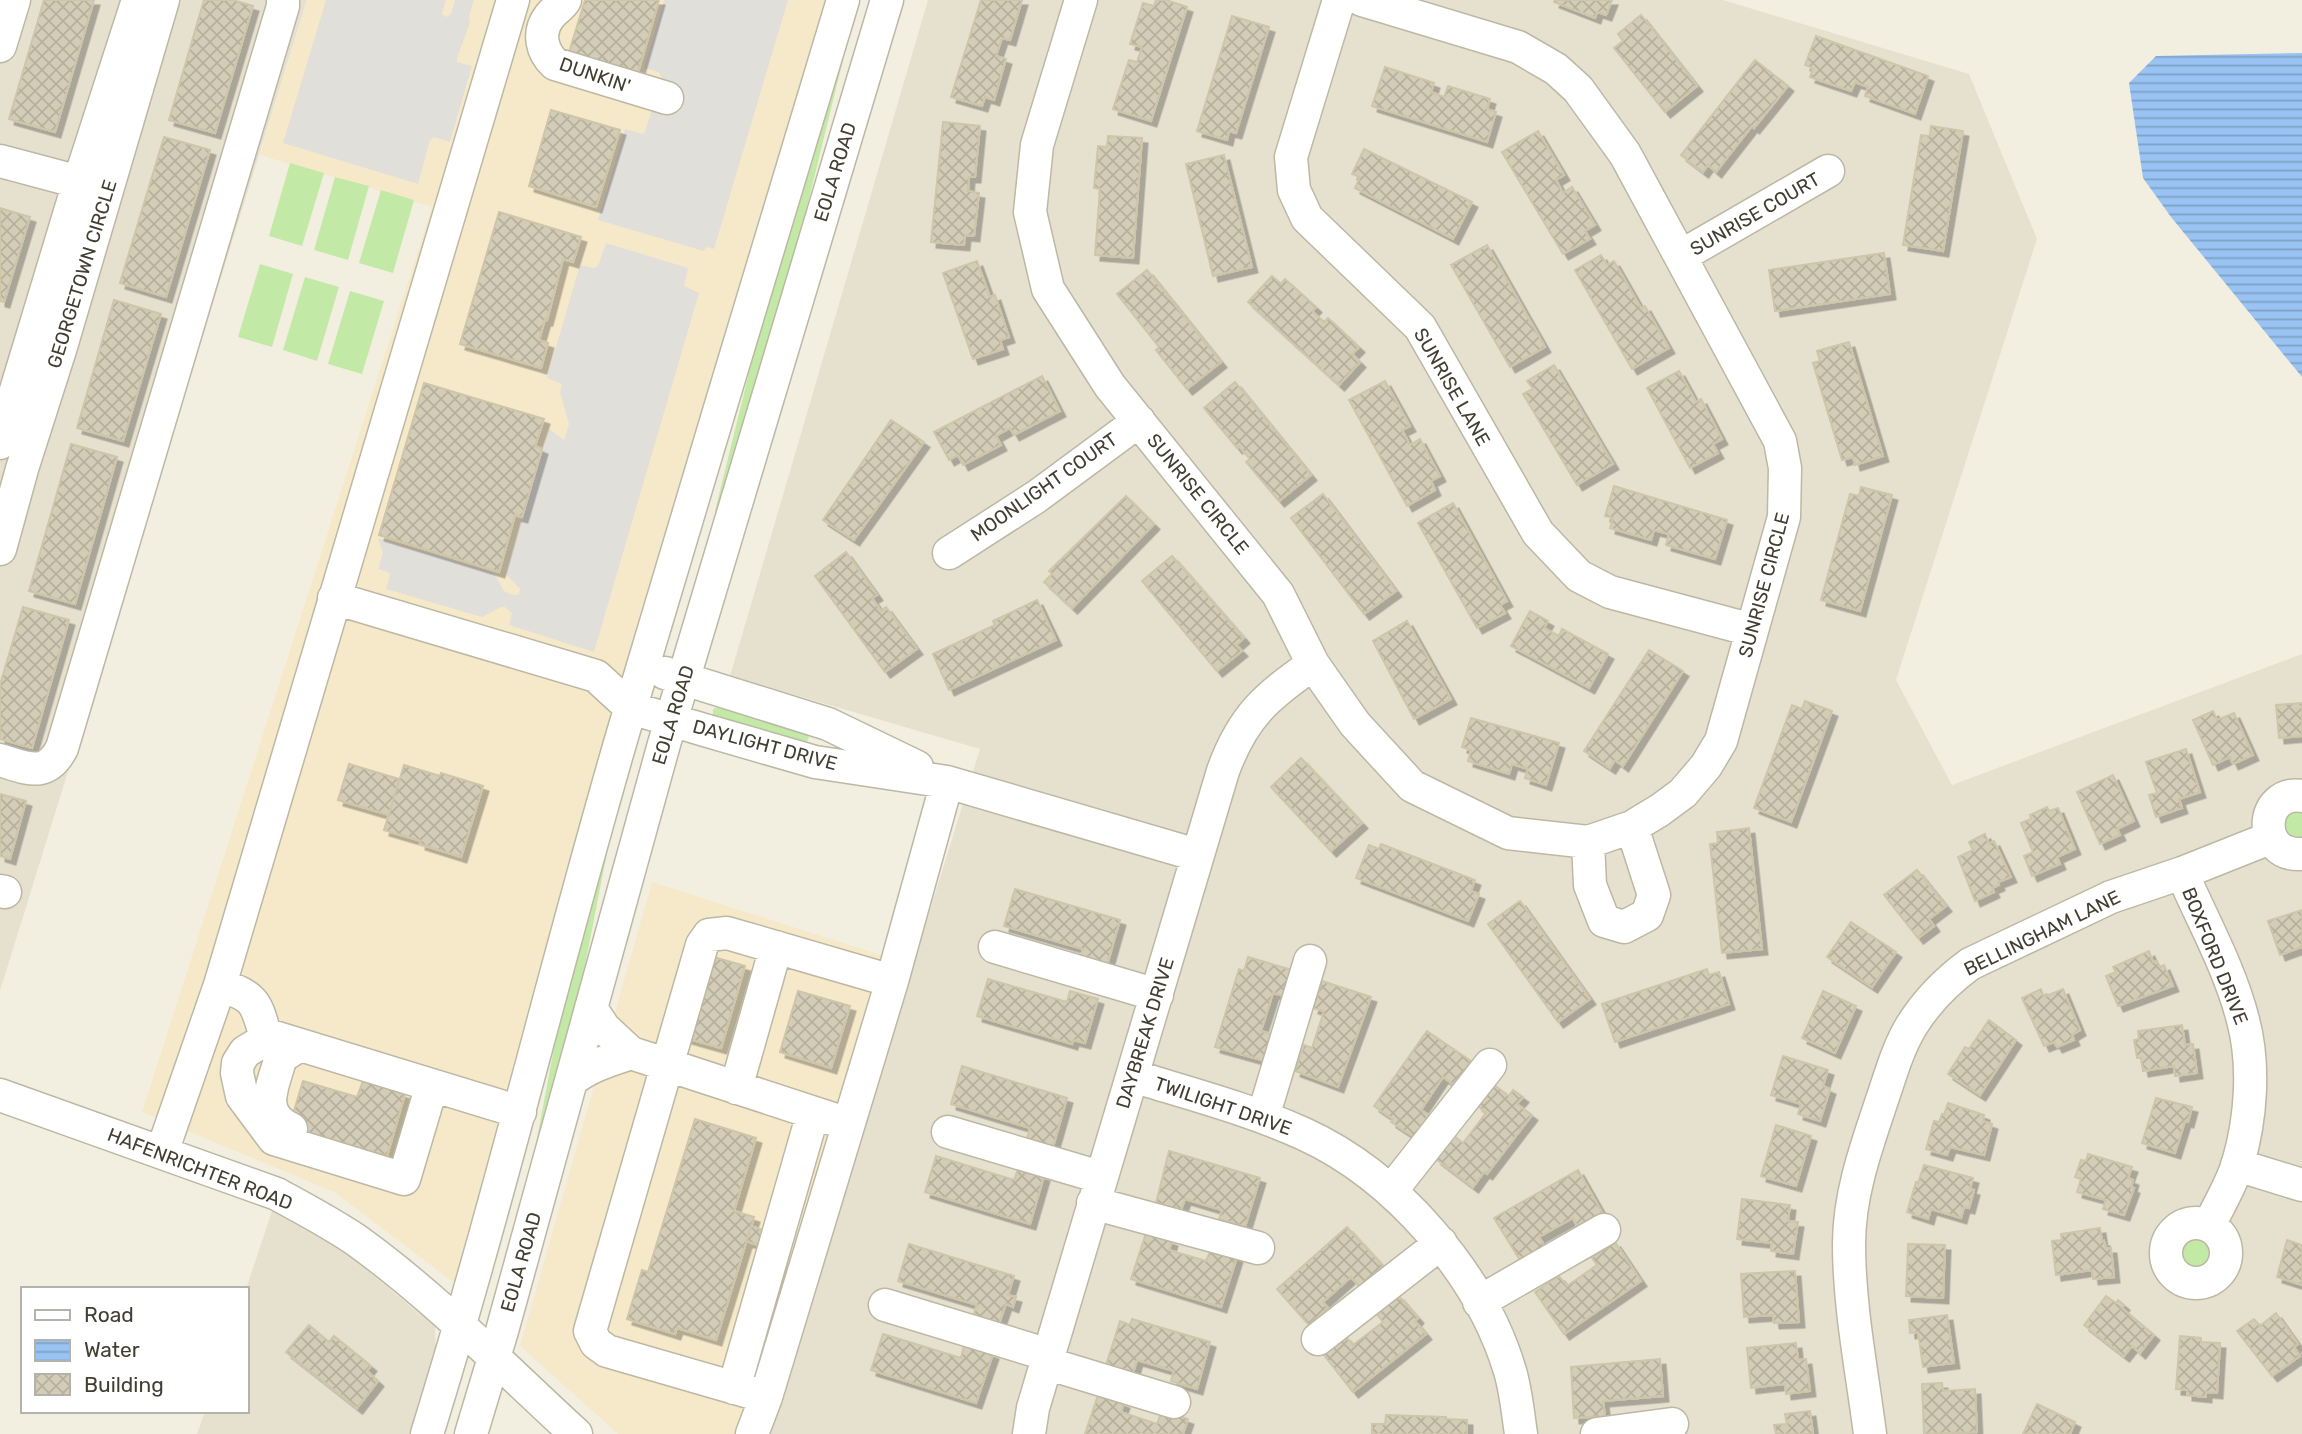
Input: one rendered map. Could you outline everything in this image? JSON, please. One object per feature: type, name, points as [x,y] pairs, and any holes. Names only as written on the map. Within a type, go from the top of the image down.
[{"type":"street","points":[[1,39],[14,0]]},
{"type":"street","name":"GEORGETOWN CIRCLE","points":[[0,549],[11,465],[60,350],[93,187],[138,0]]},
{"type":"street","name":"GEORGETOWN CIRCLE","points":[[0,443],[163,0]]},
{"type":"street","points":[[0,760],[37,770],[48,766],[57,758],[62,748],[283,0]]},
{"type":"street","points":[[162,1152],[219,985],[513,0]]},
{"type":"street","name":"DUNKIN'","points":[[565,0],[548,18],[542,46],[547,57],[555,64],[667,98]]},
{"type":"street","name":"EOLA ROAD","points":[[428,1434],[631,708],[843,0]]},
{"type":"street","name":"EOLA ROAD","points":[[471,1434],[672,720],[887,0]]},
{"type":"street","name":"SUNRISE CIRCLE","points":[[1081,0],[1037,145],[1030,212],[1048,289],[1110,386],[1278,594],[1313,664],[1355,724],[1412,786],[1508,833],[1588,842],[1632,827],[1683,793],[1706,766],[1725,730],[1784,517],[1784,468],[1780,440],[1625,154],[1578,89],[1556,69],[1518,47],[1362,0]]},
{"type":"street","name":"SUNRISE LANE","points":[[1339,0],[1291,157],[1294,190],[1307,218],[1420,327],[1538,533],[1579,576],[1610,592],[1752,630]]},
{"type":"street","points":[[0,161],[93,187]]},
{"type":"street","name":"SUNRISE COURT","points":[[1681,256],[1828,171]]},
{"type":"street","name":"MOONLIGHT COURT","points":[[949,553],[1036,497],[1139,421]]},
{"type":"street","name":"DAYLIGHT DRIVE","points":[[334,598],[596,676],[631,708],[815,762],[947,782],[1197,855]]},
{"type":"street","name":"DAYBREAK DRIVE","points":[[1029,1434],[1033,1408],[1223,771],[1244,725],[1271,694],[1313,664]]},
{"type":"street","name":"DAYLIGHT DRIVE","points":[[596,676],[644,667],[684,679],[828,724],[947,782]]},
{"type":"street","points":[[752,1434],[766,1398],[892,981],[947,782]]},
{"type":"street","points":[[2302,796],[2285,798],[2276,804],[2267,826],[2270,838],[2277,847],[2287,853],[2302,854]]},
{"type":"street","points":[[1588,842],[1590,885],[1604,921],[1624,927],[1647,915],[1654,895],[1632,827]]},
{"type":"street","name":"BELLINGHAM LANE","points":[[1870,1434],[1850,1273],[1851,1213],[1856,1184],[1877,1115],[1908,1031],[1935,995],[1970,964],[2111,897],[2182,873],[2270,838]]},
{"type":"street","name":"BOXFORD DRIVE","points":[[2182,873],[2217,948],[2244,1023],[2249,1084],[2247,1119],[2237,1164],[2209,1226]]},
{"type":"street","points":[[766,1398],[607,1350],[596,1343],[590,1331],[702,945],[709,935],[727,933],[892,981]]},
{"type":"street","points":[[736,1088],[776,947]]},
{"type":"street","points":[[995,947],[1157,995]]},
{"type":"street","points":[[1263,1117],[1310,961]]},
{"type":"street","points":[[219,985],[247,996],[260,1016],[266,1038]]},
{"type":"street","points":[[591,1009],[604,1028],[631,1053],[848,1124]]},
{"type":"street","points":[[432,1085],[404,1179],[274,1139],[242,1096],[237,1073],[238,1063],[245,1052],[271,1036],[300,1045],[432,1085],[520,1112]]},
{"type":"street","points":[[300,1045],[281,1057],[270,1097],[270,1111],[279,1124],[408,1165]]},
{"type":"street","points":[[572,1080],[589,1068],[631,1053]]},
{"type":"street","points":[[1391,1191],[1490,1065]]},
{"type":"street","name":"TWILIGHT DRIVE","points":[[1133,1076],[1263,1117],[1305,1134],[1348,1159],[1391,1191],[1441,1243],[1463,1273],[1479,1302],[1511,1372],[1521,1434]]},
{"type":"street","name":"HAFENRICHTER ROAD","points":[[0,1095],[277,1194],[313,1214],[373,1254],[460,1327],[576,1434]]},
{"type":"street","points":[[734,1388],[813,1113]]},
{"type":"street","points":[[948,1132],[1097,1190],[1258,1248]]},
{"type":"street","points":[[2237,1164],[2302,1185]]},
{"type":"street","points":[[1479,1302],[1604,1230]]},
{"type":"street","points":[[1318,1339],[1441,1243]]},
{"type":"street","points":[[885,1306],[1174,1402]]},
{"type":"street","points":[[1597,1434],[1672,1424]]},
{"type":"shaded area","points":[[0,0],[307,0],[0,991]]},
{"type":"shaded area","points":[[307,0],[829,0],[457,1285],[334,1192],[142,1112],[432,207],[260,155]]},
{"type":"shaded area","points":[[326,0],[446,0],[442,14],[447,17],[451,14],[455,0],[474,0],[469,16],[470,23],[457,58],[457,62],[472,66],[450,142],[434,137],[430,140],[418,184],[283,143]]},
{"type":"shaded area","points":[[664,0],[788,0],[714,249],[706,247],[704,251],[598,220],[625,129],[644,134],[662,79],[659,72],[644,68]]},
{"type":"shaded area","points":[[928,0],[1723,0],[1969,74],[2037,239],[1896,680],[1952,785],[2302,654],[2302,1434],[767,1434],[980,749],[730,676]]},
{"type":"shaded area","points":[[606,243],[688,268],[684,286],[699,293],[594,652],[509,625],[512,613],[505,607],[482,617],[386,589],[390,575],[378,569],[383,553],[378,538],[494,573],[504,591],[513,595],[519,594],[520,589],[506,574],[549,429],[564,440],[569,424],[560,392],[562,384],[547,378],[580,265],[594,268],[598,266]]},
{"type":"shaded area","points":[[652,882],[912,965],[767,1434],[618,1434],[520,1346]]},
{"type":"shaded area","points":[[272,1211],[346,1252],[435,1327],[436,1362],[414,1434],[197,1434],[204,1413],[248,1413],[247,1287]]},
{"type":"green space","points":[[840,55],[844,56],[789,280],[720,514],[715,511],[765,308]]},
{"type":"green space","points":[[290,163],[324,173],[302,246],[269,236]]},
{"type":"green space","points":[[335,177],[369,186],[348,260],[314,250]]},
{"type":"green space","points":[[381,190],[414,200],[393,273],[359,263]]},
{"type":"green space","points":[[260,264],[293,274],[272,347],[238,337]]},
{"type":"green space","points":[[305,277],[339,287],[317,361],[283,350]]},
{"type":"green space","points":[[350,291],[384,301],[362,374],[328,364]]},
{"type":"green space","points":[[720,706],[806,732],[809,738],[805,744],[713,717],[713,709]]},
{"type":"green space","points":[[2292,811],[2302,812],[2302,840],[2297,841],[2283,831],[2284,819]]},
{"type":"green space","points":[[603,851],[607,853],[573,1026],[532,1165],[565,990]]},
{"type":"green space","points":[[2196,1239],[2207,1243],[2211,1254],[2207,1265],[2196,1269],[2185,1265],[2181,1254],[2185,1243]]},
{"type":"water","points":[[2302,53],[2302,377],[2171,217],[2143,178],[2129,83],[2156,56]]},
{"type":"building","points":[[44,0],[94,0],[55,132],[9,119]]},
{"type":"building","points":[[204,0],[233,0],[253,6],[215,133],[169,120]]},
{"type":"building","points":[[585,0],[659,0],[635,83],[566,62]]},
{"type":"building","points":[[981,0],[1022,0],[1010,40],[1002,38],[996,56],[1006,59],[994,100],[985,97],[982,106],[951,97]]},
{"type":"building","points":[[1156,0],[1166,0],[1187,7],[1151,121],[1113,109],[1129,60],[1137,62],[1142,47],[1130,44],[1143,3],[1154,6]]},
{"type":"building","points":[[1612,0],[1606,15],[1597,12],[1595,18],[1554,2]]},
{"type":"building","points":[[1641,15],[1697,86],[1665,112],[1614,48],[1623,41],[1618,34]]},
{"type":"building","points":[[1232,16],[1269,27],[1236,133],[1229,131],[1227,140],[1197,131]]},
{"type":"building","points":[[1816,36],[1928,76],[1915,114],[1865,96],[1868,87],[1855,82],[1851,91],[1810,77],[1813,68],[1805,65]]},
{"type":"building","points":[[1755,60],[1788,86],[1716,172],[1708,165],[1703,172],[1681,155]]},
{"type":"building","points":[[1385,67],[1434,83],[1431,92],[1444,97],[1448,86],[1490,99],[1487,109],[1496,112],[1487,142],[1372,106]]},
{"type":"building","points":[[551,110],[620,130],[596,207],[529,186]]},
{"type":"building","points":[[943,122],[980,126],[975,177],[969,177],[968,191],[979,193],[974,236],[965,235],[964,245],[931,242]]},
{"type":"building","points":[[1931,126],[1963,131],[1943,251],[1903,245],[1921,135],[1930,136]]},
{"type":"building","points":[[1538,131],[1564,175],[1556,180],[1563,193],[1572,187],[1595,225],[1585,231],[1590,239],[1563,254],[1502,152]]},
{"type":"building","points":[[1108,136],[1142,138],[1133,258],[1095,255],[1100,189],[1094,188],[1098,146],[1107,147]]},
{"type":"building","points":[[164,137],[210,150],[166,297],[120,283]]},
{"type":"building","points":[[1364,149],[1472,202],[1453,239],[1355,188],[1360,177],[1352,174]]},
{"type":"building","points":[[1224,155],[1252,267],[1213,276],[1186,164]]},
{"type":"building","points":[[0,208],[30,217],[4,302],[0,301]]},
{"type":"building","points":[[499,212],[581,237],[573,262],[563,259],[539,340],[548,343],[541,368],[460,344]]},
{"type":"building","points":[[1487,245],[1545,347],[1510,367],[1451,265]]},
{"type":"building","points":[[1884,253],[1890,294],[1775,311],[1769,270]]},
{"type":"building","points":[[1601,255],[1607,265],[1614,261],[1641,308],[1645,306],[1669,348],[1632,369],[1575,270]]},
{"type":"building","points":[[977,261],[990,297],[995,295],[1009,337],[1000,340],[1003,349],[973,359],[943,273]]},
{"type":"building","points":[[1147,270],[1221,362],[1187,389],[1156,350],[1159,347],[1117,294]]},
{"type":"building","points":[[1272,276],[1281,284],[1285,279],[1316,307],[1312,311],[1324,322],[1328,318],[1359,347],[1352,354],[1360,362],[1339,385],[1248,302]]},
{"type":"building","points":[[114,300],[161,314],[123,441],[77,428]]},
{"type":"building","points":[[1849,342],[1883,456],[1855,465],[1853,457],[1842,460],[1813,363],[1820,361],[1817,351]]},
{"type":"building","points":[[1554,365],[1613,464],[1577,485],[1523,394],[1533,389],[1527,381]]},
{"type":"building","points":[[1679,371],[1696,402],[1701,399],[1722,439],[1713,444],[1718,453],[1690,468],[1647,388]]},
{"type":"building","points":[[1042,376],[1060,411],[1014,435],[1010,428],[996,436],[1001,445],[963,465],[958,455],[949,460],[934,432]]},
{"type":"building","points":[[1385,381],[1410,426],[1402,430],[1410,445],[1420,439],[1440,476],[1431,481],[1435,490],[1407,506],[1349,400]]},
{"type":"building","points":[[1235,382],[1311,475],[1279,501],[1246,462],[1250,459],[1239,446],[1237,448],[1204,408]]},
{"type":"building","points":[[424,383],[544,419],[535,446],[542,449],[522,517],[515,515],[499,572],[379,535]]},
{"type":"building","points":[[891,420],[924,442],[854,540],[823,520]]},
{"type":"building","points":[[71,444],[117,457],[75,604],[29,591]]},
{"type":"building","points":[[1614,486],[1727,520],[1715,559],[1666,545],[1669,534],[1654,530],[1651,540],[1610,528],[1613,518],[1605,516]]},
{"type":"building","points":[[1861,487],[1892,495],[1860,611],[1821,600],[1850,494],[1859,496]]},
{"type":"building","points":[[1323,494],[1396,591],[1364,614],[1291,518]]},
{"type":"building","points":[[1126,496],[1154,524],[1072,608],[1044,582],[1052,574],[1049,571]]},
{"type":"building","points":[[1453,503],[1507,601],[1500,605],[1505,613],[1477,628],[1418,523]]},
{"type":"building","points":[[846,552],[877,595],[872,598],[881,611],[886,607],[917,649],[885,672],[815,576]]},
{"type":"building","points":[[1172,556],[1244,638],[1236,645],[1242,651],[1217,671],[1142,581]]},
{"type":"building","points":[[1037,600],[1056,640],[949,690],[933,654],[995,625],[993,621]]},
{"type":"building","points":[[23,607],[69,620],[32,748],[0,739],[0,685]]},
{"type":"building","points":[[1530,611],[1548,621],[1544,628],[1559,636],[1562,629],[1608,654],[1589,688],[1511,646]]},
{"type":"building","points":[[1407,621],[1451,699],[1414,719],[1373,641]]},
{"type":"building","points":[[1649,650],[1683,671],[1623,766],[1615,760],[1610,768],[1584,751]]},
{"type":"building","points":[[1805,701],[1832,711],[1791,822],[1754,808],[1792,705],[1802,709]]},
{"type":"building","points":[[2302,703],[2302,736],[2279,738],[2276,705]]},
{"type":"building","points":[[2213,711],[2217,720],[2234,713],[2253,755],[2233,764],[2230,757],[2213,765],[2193,720]]},
{"type":"building","points":[[1471,718],[1559,743],[1546,785],[1525,778],[1528,769],[1512,764],[1509,774],[1468,761],[1471,750],[1462,747]]},
{"type":"building","points":[[2186,749],[2200,792],[2179,799],[2182,808],[2156,817],[2149,795],[2157,793],[2146,762]]},
{"type":"building","points":[[1301,758],[1362,823],[1331,851],[1271,787]]},
{"type":"building","points":[[349,764],[399,779],[389,815],[338,800]]},
{"type":"building","points":[[404,765],[483,786],[461,857],[384,830]]},
{"type":"building","points":[[2113,775],[2134,821],[2117,829],[2120,835],[2100,844],[2077,792]]},
{"type":"building","points":[[0,794],[26,801],[10,859],[0,856]]},
{"type":"building","points":[[2047,807],[2049,811],[2058,808],[2075,849],[2057,857],[2060,864],[2032,876],[2024,856],[2033,852],[2021,823]]},
{"type":"building","points":[[1749,828],[1762,949],[1722,953],[1710,844],[1718,843],[1717,832]]},
{"type":"building","points":[[1985,834],[1989,844],[1994,841],[2011,877],[1998,882],[1999,885],[1992,888],[1994,892],[1975,901],[1958,857],[1973,850],[1969,842]]},
{"type":"building","points":[[1381,844],[1475,880],[1471,891],[1479,894],[1468,921],[1356,878],[1369,845],[1379,849]]},
{"type":"building","points":[[1917,870],[1946,906],[1929,919],[1934,926],[1918,938],[1884,895]]},
{"type":"building","points":[[1015,889],[1120,920],[1106,969],[1079,961],[1083,949],[1004,926]]},
{"type":"building","points":[[1520,901],[1590,999],[1558,1022],[1488,924]]},
{"type":"building","points":[[2302,910],[2302,947],[2280,955],[2268,921]]},
{"type":"building","points":[[1851,922],[1896,952],[1872,987],[1827,957]]},
{"type":"building","points":[[2149,951],[2153,962],[2157,961],[2160,967],[2164,965],[2173,986],[2118,1006],[2106,976],[2116,972],[2113,967]]},
{"type":"building","points":[[710,956],[745,966],[721,1048],[686,1038]]},
{"type":"building","points":[[1248,957],[1292,970],[1284,996],[1273,993],[1261,1031],[1274,1035],[1265,1061],[1215,1047],[1239,969],[1244,971]]},
{"type":"building","points":[[1707,969],[1709,975],[1719,972],[1729,1004],[1615,1042],[1602,1004]]},
{"type":"building","points":[[988,979],[1067,1002],[1070,991],[1098,999],[1085,1043],[1073,1040],[1072,1044],[977,1016]]},
{"type":"building","points":[[1322,981],[1371,997],[1338,1087],[1295,1071],[1304,1045],[1312,1048],[1324,1011],[1313,1008]]},
{"type":"building","points":[[2041,989],[2044,997],[2063,989],[2080,1030],[2072,1035],[2074,1040],[2057,1047],[2054,1042],[2044,1046],[2022,998]]},
{"type":"building","points":[[798,991],[850,1006],[831,1068],[780,1052]]},
{"type":"building","points":[[1823,991],[1856,1006],[1835,1053],[1802,1038]]},
{"type":"building","points":[[1989,1020],[2016,1040],[1980,1095],[1948,1074],[1965,1047],[1969,1049]]},
{"type":"building","points":[[2182,1025],[2185,1045],[2193,1044],[2197,1073],[2175,1076],[2174,1066],[2143,1071],[2141,1058],[2137,1058],[2134,1040],[2139,1039],[2138,1031]]},
{"type":"building","points":[[1427,1031],[1471,1061],[1454,1085],[1443,1077],[1421,1110],[1429,1115],[1414,1137],[1391,1122],[1393,1119],[1374,1106]]},
{"type":"building","points":[[1783,1056],[1828,1070],[1823,1086],[1830,1089],[1820,1121],[1798,1114],[1801,1104],[1771,1095]]},
{"type":"building","points":[[962,1066],[1067,1098],[1053,1147],[1027,1139],[1030,1128],[951,1104]]},
{"type":"building","points":[[303,1081],[357,1097],[363,1081],[405,1094],[387,1156],[289,1127]]},
{"type":"building","points":[[1493,1084],[1509,1096],[1513,1090],[1523,1097],[1517,1104],[1532,1115],[1487,1174],[1484,1172],[1473,1187],[1436,1159],[1454,1136],[1463,1143],[1486,1113],[1477,1105]]},
{"type":"building","points":[[2156,1098],[2192,1107],[2175,1153],[2142,1143]]},
{"type":"building","points":[[1948,1103],[1984,1115],[1983,1121],[1992,1124],[1984,1155],[1950,1147],[1947,1155],[1926,1149],[1934,1121],[1939,1122]]},
{"type":"building","points":[[695,1119],[756,1138],[734,1211],[754,1217],[716,1340],[677,1328],[675,1334],[627,1319],[642,1270],[648,1272]]},
{"type":"building","points":[[1776,1125],[1811,1136],[1796,1186],[1761,1176]]},
{"type":"building","points":[[1169,1151],[1260,1178],[1245,1227],[1219,1219],[1222,1210],[1185,1199],[1181,1210],[1156,1203]]},
{"type":"building","points":[[2088,1154],[2132,1167],[2128,1178],[2133,1180],[2131,1187],[2134,1188],[2124,1215],[2103,1209],[2106,1200],[2077,1192],[2081,1179],[2075,1177],[2081,1160],[2086,1161]]},
{"type":"building","points":[[936,1156],[1014,1180],[1018,1169],[1044,1176],[1030,1224],[925,1192]]},
{"type":"building","points":[[1924,1165],[1973,1178],[1970,1189],[1974,1190],[1969,1208],[1964,1207],[1961,1218],[1931,1209],[1928,1219],[1907,1212]]},
{"type":"building","points":[[1578,1170],[1603,1214],[1578,1228],[1573,1218],[1539,1237],[1546,1248],[1521,1262],[1494,1218]]},
{"type":"building","points":[[1742,1199],[1790,1205],[1788,1221],[1798,1222],[1793,1254],[1771,1251],[1772,1243],[1737,1239]]},
{"type":"building","points":[[751,1226],[769,1232],[764,1247],[746,1241]]},
{"type":"building","points":[[1347,1227],[1383,1266],[1360,1287],[1351,1277],[1323,1302],[1328,1308],[1309,1325],[1277,1289]]},
{"type":"building","points":[[2100,1228],[2102,1242],[2104,1241],[2106,1248],[2111,1248],[2114,1277],[2093,1279],[2092,1270],[2056,1275],[2052,1241],[2062,1240],[2061,1234]]},
{"type":"building","points":[[1146,1233],[1172,1241],[1169,1250],[1206,1261],[1211,1249],[1237,1257],[1221,1307],[1131,1279]]},
{"type":"building","points":[[2287,1240],[2302,1245],[2302,1285],[2277,1277]]},
{"type":"building","points":[[1615,1242],[1641,1281],[1564,1334],[1535,1292],[1559,1276],[1567,1286],[1597,1265],[1592,1258]]},
{"type":"building","points":[[909,1244],[1014,1276],[1008,1295],[1016,1297],[1013,1307],[1006,1304],[999,1324],[973,1316],[977,1305],[898,1281]]},
{"type":"building","points":[[1908,1244],[1945,1245],[1943,1298],[1906,1296]]},
{"type":"building","points":[[1795,1271],[1799,1322],[1774,1323],[1773,1315],[1744,1317],[1741,1274]]},
{"type":"building","points":[[1398,1295],[1418,1318],[1415,1321],[1426,1334],[1353,1392],[1323,1354],[1345,1336],[1353,1345],[1383,1322],[1376,1313]]},
{"type":"building","points":[[2106,1296],[2116,1303],[2118,1300],[2124,1305],[2122,1308],[2154,1335],[2140,1353],[2132,1346],[2124,1356],[2084,1325]]},
{"type":"building","points":[[2276,1313],[2298,1344],[2294,1347],[2300,1356],[2272,1376],[2237,1331],[2254,1319],[2260,1326]]},
{"type":"building","points":[[1947,1315],[1954,1363],[1923,1367],[1918,1332],[1910,1333],[1909,1320]]},
{"type":"building","points":[[1132,1319],[1210,1342],[1197,1389],[1171,1381],[1174,1371],[1137,1360],[1133,1373],[1106,1365],[1120,1321],[1130,1325]]},
{"type":"building","points":[[309,1325],[329,1342],[334,1336],[371,1366],[367,1371],[378,1381],[357,1408],[286,1352]]},
{"type":"building","points":[[883,1334],[961,1358],[964,1345],[993,1354],[976,1403],[871,1370]]},
{"type":"building","points":[[2180,1336],[2201,1338],[2201,1342],[2220,1343],[2217,1393],[2206,1392],[2206,1397],[2187,1395],[2187,1390],[2176,1389]]},
{"type":"building","points":[[1796,1343],[1798,1360],[1806,1359],[1810,1391],[1786,1394],[1785,1384],[1751,1388],[1747,1348]]},
{"type":"building","points":[[1660,1359],[1663,1396],[1603,1401],[1605,1416],[1574,1418],[1571,1367]]},
{"type":"building","points":[[1942,1383],[1943,1391],[1975,1389],[1977,1432],[1924,1434],[1922,1384]]},
{"type":"building","points":[[1098,1395],[1124,1403],[1121,1412],[1157,1424],[1162,1410],[1188,1419],[1183,1434],[1085,1434]]},
{"type":"building","points":[[2037,1404],[2075,1422],[2070,1434],[2023,1434]]},
{"type":"building","points":[[1810,1411],[1813,1434],[1776,1434],[1774,1425],[1787,1424],[1785,1414]]},
{"type":"building","points":[[1386,1415],[1467,1420],[1467,1434],[1372,1434],[1372,1424],[1385,1424]]}]
